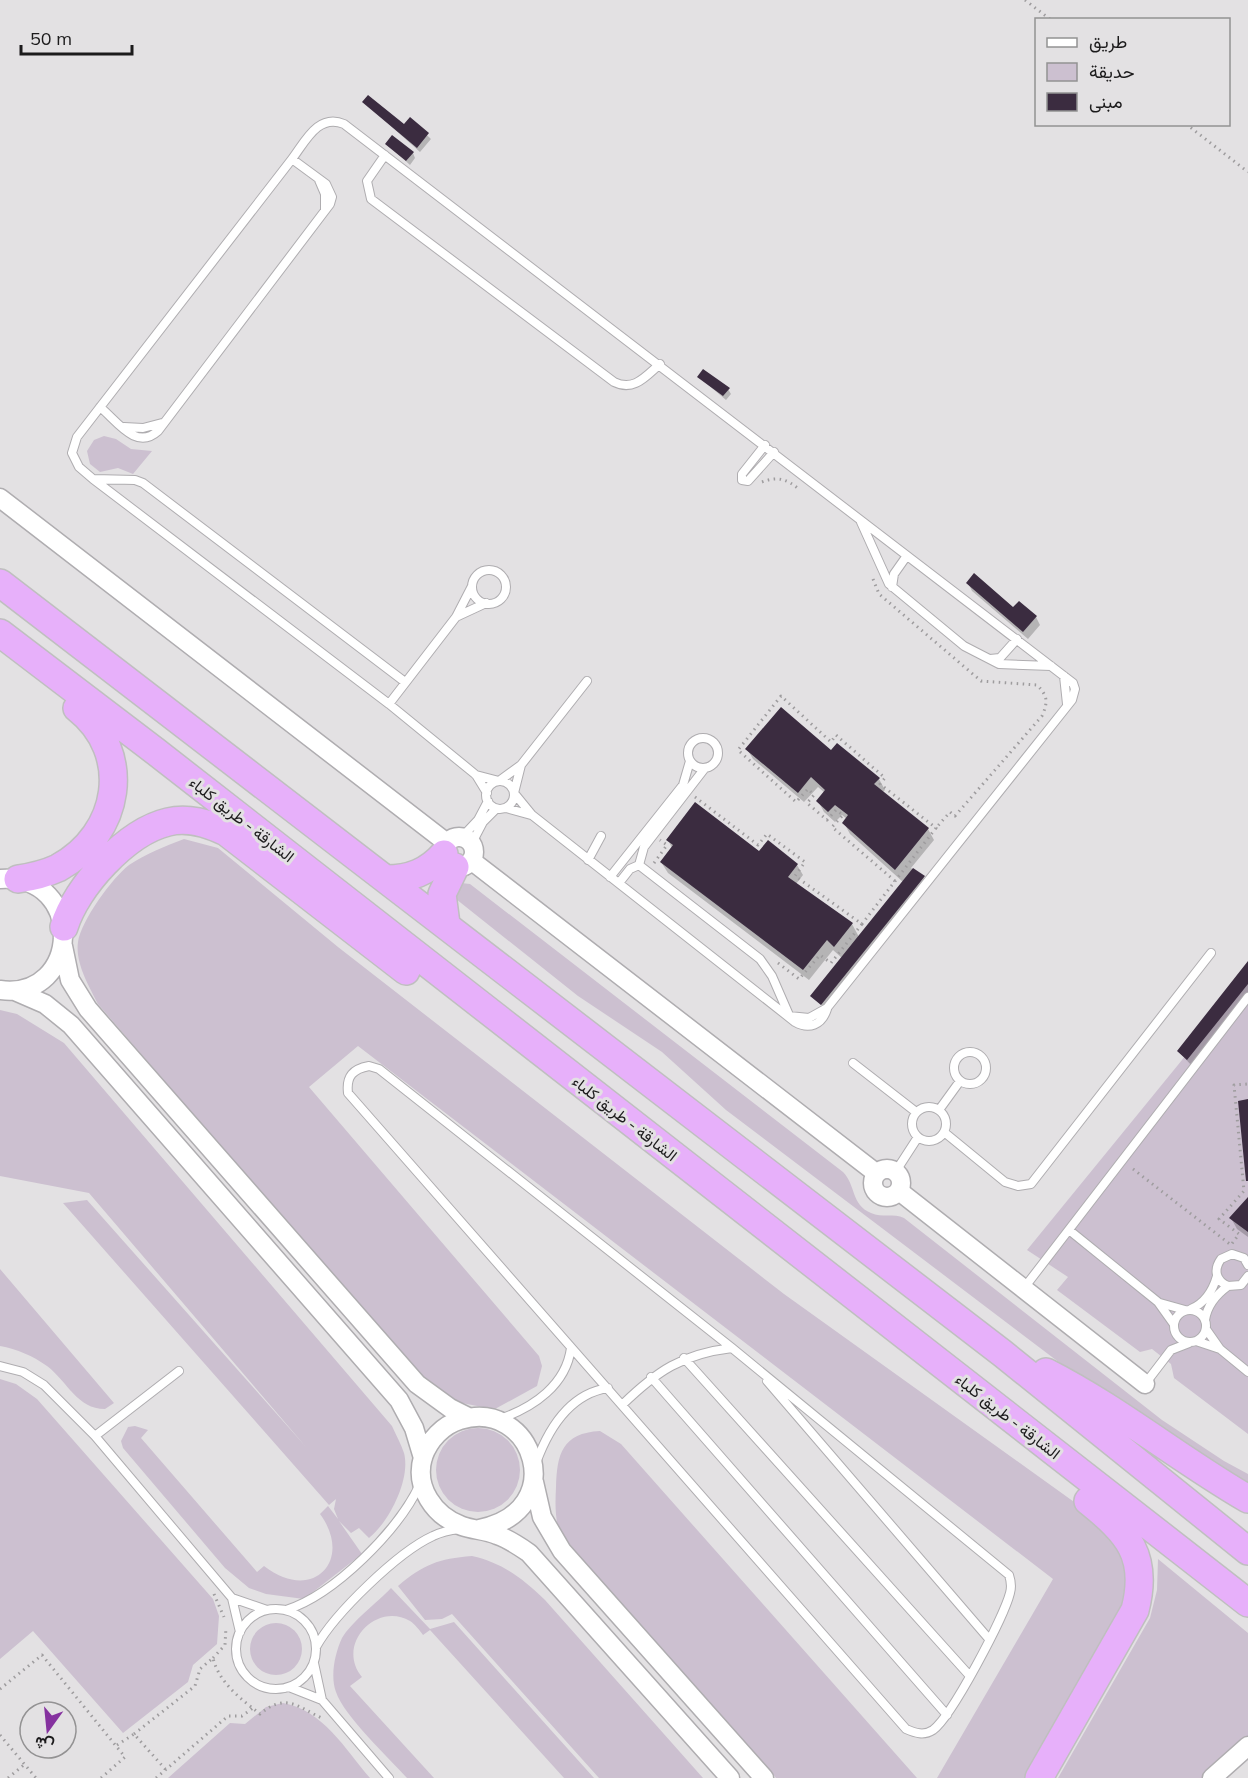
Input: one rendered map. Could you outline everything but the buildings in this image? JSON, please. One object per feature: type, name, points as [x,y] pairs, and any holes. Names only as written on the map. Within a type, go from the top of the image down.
[{"type":"highway","points":[[0,583],[1002,1353],[1248,1551]]},
{"type":"highway","name":"الشارقة - طريق كلباء","points":[[0,633],[155,751],[1248,1603]]},
{"type":"highway","points":[[0,648],[94,723],[105,739],[112,758],[115,777],[107,813],[100,828],[75,856],[48,872],[9,879]]},
{"type":"highway","points":[[64,937],[75,898],[84,886],[130,843],[149,830],[168,822],[188,820],[207,823],[226,832],[507,1049],[529,1060],[565,1072]]},
{"type":"highway","points":[[386,879],[418,874],[459,851]]},
{"type":"highway","points":[[446,924],[442,894],[459,851]]},
{"type":"highway","points":[[803,1256],[833,1292],[884,1339],[1115,1523],[1128,1538],[1136,1555],[1140,1573],[1140,1592],[1135,1610],[1039,1778]]},
{"type":"highway","points":[[1002,1353],[1090,1396],[1188,1462],[1248,1498]]},
{"type":"street","points":[[0,498],[876,1173]]},
{"type":"street","points":[[9,879],[35,885],[49,896],[59,910],[70,980],[88,1009],[417,1384],[450,1408],[468,1417],[497,1420],[511,1427],[522,1438],[530,1452],[542,1517],[562,1551],[764,1778]]},
{"type":"street","points":[[8,990],[32,986],[46,976],[57,963],[64,937]]},
{"type":"street","points":[[8,990],[45,1004],[71,1025],[399,1400],[414,1428],[423,1458],[422,1480],[427,1497],[436,1510],[449,1521],[513,1542],[545,1568],[730,1778]]},
{"type":"street","points":[[876,1173],[884,1169],[896,1171],[901,1178],[899,1191]]},
{"type":"street","points":[[876,1173],[873,1186],[878,1194],[887,1197],[899,1191]]},
{"type":"street","points":[[899,1191],[1145,1384]]},
{"type":"street","points":[[423,1458],[430,1443],[440,1431],[453,1422],[468,1417]]},
{"type":"street","points":[[472,1528],[499,1525],[516,1515],[528,1499],[534,1474]]},
{"type":"street","points":[[1212,1778],[1248,1746]]},
{"type":"street","points":[[1227,1778],[1248,1759]]},
{"type":"lane","points":[[476,775],[509,784],[532,815],[588,860],[789,1016],[809,1018],[827,1008],[1072,700],[1075,689],[1069,678],[906,557],[660,364],[344,124],[331,120],[318,125],[100,407],[73,444],[74,461],[93,478],[389,704],[476,775],[496,809]]},
{"type":"lane","points":[[385,155],[367,181],[371,199],[614,382],[627,386],[634,385],[660,364]]},
{"type":"lane","points":[[100,407],[124,427],[143,428],[162,423],[325,210],[325,194],[319,180],[292,159]]},
{"type":"lane","points":[[765,445],[742,474],[742,480],[748,481],[774,452]]},
{"type":"lane","points":[[93,478],[131,480],[142,483],[405,682]]},
{"type":"lane","points":[[861,521],[892,587],[943,630],[986,659],[1004,665],[1051,666]]},
{"type":"lane","points":[[892,587],[894,574],[906,557]]},
{"type":"lane","points":[[389,704],[456,617],[474,580],[482,571],[495,570],[504,579],[506,585],[503,597],[456,617]]},
{"type":"lane","points":[[472,586],[475,595],[486,603]]},
{"type":"lane","points":[[986,659],[1000,658],[1017,639]]},
{"type":"lane","points":[[481,821],[491,785],[521,765],[587,681]]},
{"type":"lane","points":[[610,877],[683,785],[690,761],[687,751],[693,741],[708,738],[717,746],[717,757],[710,766],[705,768],[644,847],[639,865]]},
{"type":"lane","points":[[690,761],[705,768]]},
{"type":"lane","points":[[506,808],[513,802],[521,765]]},
{"type":"lane","points":[[459,851],[481,821],[496,809],[506,808],[532,815]]},
{"type":"lane","points":[[588,860],[601,836]]},
{"type":"lane","points":[[639,865],[760,959],[772,976],[789,1016]]},
{"type":"lane","points":[[619,883],[630,869],[639,865]]},
{"type":"lane","points":[[944,1132],[1005,1182],[1018,1186],[1031,1184],[1211,953]]},
{"type":"lane","points":[[1024,1288],[1248,997]]},
{"type":"lane","points":[[964,1053],[980,1056],[986,1065],[981,1080],[971,1084],[960,1081],[954,1072],[956,1061],[964,1053]]},
{"type":"lane","points":[[852,1063],[916,1112]]},
{"type":"lane","points":[[369,1066],[379,1069],[732,1348],[1009,1575],[1010,1595],[989,1639],[946,1715],[928,1732],[915,1733],[906,1729],[348,1093],[347,1083],[351,1074],[359,1067],[369,1066]]},
{"type":"lane","points":[[939,1110],[960,1081]]},
{"type":"lane","points":[[927,1106],[939,1110],[946,1120],[944,1132],[929,1141],[918,1137],[912,1128],[916,1112],[927,1106]]},
{"type":"lane","points":[[896,1171],[918,1137]]},
{"type":"lane","points":[[1069,1230],[1158,1302],[1179,1339],[1220,1349]]},
{"type":"lane","points":[[1145,1384],[1171,1350],[1175,1318],[1202,1303],[1212,1289],[1217,1276],[1217,1264],[1226,1255],[1238,1255],[1248,1265]]},
{"type":"lane","points":[[1217,1276],[1228,1286]]},
{"type":"lane","points":[[1171,1350],[1194,1342],[1206,1324],[1208,1309],[1228,1286],[1241,1285],[1248,1276]]},
{"type":"lane","points":[[1158,1302],[1200,1313],[1220,1349],[1248,1372]]},
{"type":"lane","points":[[497,1420],[517,1413],[551,1389],[564,1374],[572,1348]]},
{"type":"lane","points":[[622,1405],[651,1377],[684,1358],[706,1351],[732,1348]]},
{"type":"lane","points":[[684,1358],[969,1675]]},
{"type":"lane","points":[[0,1366],[23,1372],[44,1386],[95,1436],[232,1598],[240,1632],[237,1651],[242,1670],[263,1686],[289,1687],[322,1700]]},
{"type":"lane","points":[[754,1366],[989,1639]]},
{"type":"lane","points":[[95,1436],[179,1371]]},
{"type":"lane","points":[[651,1377],[946,1715]]},
{"type":"lane","points":[[534,1474],[548,1435],[568,1408],[590,1392],[608,1388]]},
{"type":"lane","points":[[232,1598],[267,1610],[286,1610],[312,1599],[373,1549],[408,1508],[422,1480]]},
{"type":"lane","points":[[316,1647],[342,1612],[398,1560],[433,1536],[472,1528]]},
{"type":"lane","points":[[240,1632],[251,1618],[267,1610]]},
{"type":"lane","points":[[286,1610],[304,1620],[315,1637],[314,1663],[322,1700],[389,1778]]},
{"type":"lane","points":[[289,1687],[304,1678],[314,1663]]},
{"type":"path","points":[[1025,0],[1048,18]]},
{"type":"path","points":[[1189,126],[1248,172]]},
{"type":"path","points":[[758,484],[777,477],[787,480],[804,492]]},
{"type":"path","points":[[771,958],[799,979],[820,955],[831,963],[936,828],[950,812],[955,816],[1042,716],[1048,703],[1045,693],[1037,685],[981,681],[879,594],[872,575]]},
{"type":"path","points":[[895,881],[832,827],[843,815],[836,810],[827,820],[807,803],[814,795],[808,789],[796,802],[738,750],[781,696],[831,742],[837,735],[885,778],[880,784],[936,828]]},
{"type":"path","points":[[687,805],[694,796],[758,845],[767,834],[805,862],[795,876],[862,924]]},
{"type":"path","points":[[650,868],[667,845],[660,840],[667,831]]},
{"type":"path","points":[[1133,1170],[1231,1245],[1239,1234],[1219,1219],[1244,1191],[1234,1085],[1248,1084]]},
{"type":"path","points":[[1220,1247],[1225,1241]]},
{"type":"path","points":[[117,1745],[195,1686],[200,1669],[225,1645],[226,1624],[219,1604],[213,1596],[222,1586]]},
{"type":"path","points":[[0,1689],[42,1656],[125,1757],[101,1778]]},
{"type":"path","points":[[213,1658],[215,1667],[239,1700],[260,1714],[276,1703],[287,1702],[314,1712],[323,1720],[333,1713]]},
{"type":"path","points":[[156,1778],[228,1716],[242,1716],[253,1708]]},
{"type":"path","points":[[134,1734],[166,1770]]},
{"type":"path","points":[[0,1735],[36,1778]]},
{"type":"path","points":[[8,1778],[25,1764]]},
{"type":"green space","points":[[104,436],[116,439],[131,449],[152,451],[133,474],[118,468],[100,472],[90,464],[87,451],[94,440]]},
{"type":"green space","points":[[184,839],[218,848],[338,947],[784,1294],[1102,1522],[1125,1553],[1128,1591],[1119,1613],[1024,1778],[937,1778],[1053,1579],[358,1046],[309,1087],[539,1356],[542,1366],[537,1386],[495,1409],[457,1402],[433,1387],[409,1365],[98,1004],[84,974],[78,950],[80,933],[106,890],[129,865],[156,850]]},
{"type":"green space","points":[[461,883],[470,884],[843,1172],[857,1200],[865,1209],[879,1215],[904,1218],[1162,1420],[1248,1474],[1248,1496],[1200,1469],[726,1110],[662,1052],[578,996],[456,899],[455,890]]},
{"type":"green space","points":[[1248,967],[1248,1434],[1174,1378],[1171,1364],[1152,1349],[1140,1352],[1057,1290],[1068,1277],[1027,1250],[1182,1060]]},
{"type":"green space","points":[[0,1010],[17,1014],[64,1043],[392,1426],[404,1453],[405,1463],[401,1487],[391,1511],[369,1538],[359,1528],[351,1533],[339,1521],[362,1554],[304,1599],[266,1594],[249,1588],[225,1568],[123,1448],[121,1441],[128,1427],[135,1426],[148,1430],[141,1438],[257,1572],[264,1566],[282,1577],[298,1580],[312,1578],[323,1572],[330,1561],[332,1547],[329,1531],[320,1514],[328,1506],[338,1519],[334,1509],[336,1499],[329,1505],[63,1203],[87,1200],[306,1447],[89,1193],[0,1176]]},
{"type":"green space","points":[[0,1269],[114,1403],[105,1409],[87,1405],[42,1362],[19,1351],[0,1346]]},
{"type":"green space","points":[[0,1379],[16,1384],[37,1399],[213,1599],[219,1616],[217,1644],[193,1665],[188,1682],[123,1733],[33,1631],[0,1659]]},
{"type":"green space","points":[[478,1428],[494,1431],[508,1440],[517,1454],[520,1470],[517,1486],[508,1500],[494,1509],[478,1512],[462,1509],[448,1500],[439,1486],[436,1470],[439,1454],[448,1440],[462,1431]]},
{"type":"green space","points":[[600,1431],[621,1444],[917,1778],[776,1778],[561,1538],[556,1507],[560,1455],[564,1447],[577,1436]]},
{"type":"green space","points":[[472,1556],[512,1572],[545,1600],[703,1778],[599,1778],[452,1614],[442,1619],[425,1620],[398,1586],[416,1572],[432,1564]]},
{"type":"green space","points":[[1158,1559],[1248,1633],[1248,1738],[1203,1778],[1058,1778],[1150,1618],[1157,1590]]},
{"type":"green space","points":[[391,1588],[430,1629],[454,1622],[594,1778],[564,1778],[430,1630],[423,1635],[410,1621],[397,1616],[385,1617],[373,1621],[357,1640],[353,1652],[355,1664],[362,1677],[350,1686],[434,1778],[407,1778],[348,1713],[336,1692],[333,1679],[335,1657],[342,1638],[358,1619]]},
{"type":"green space","points":[[276,1623],[286,1625],[294,1631],[300,1639],[302,1649],[300,1659],[294,1667],[286,1673],[276,1675],[266,1673],[258,1667],[252,1659],[250,1649],[252,1639],[258,1631],[266,1625]]},
{"type":"green space","points":[[283,1703],[297,1707],[322,1722],[370,1778],[168,1778],[230,1723],[245,1724],[266,1707]]}]
